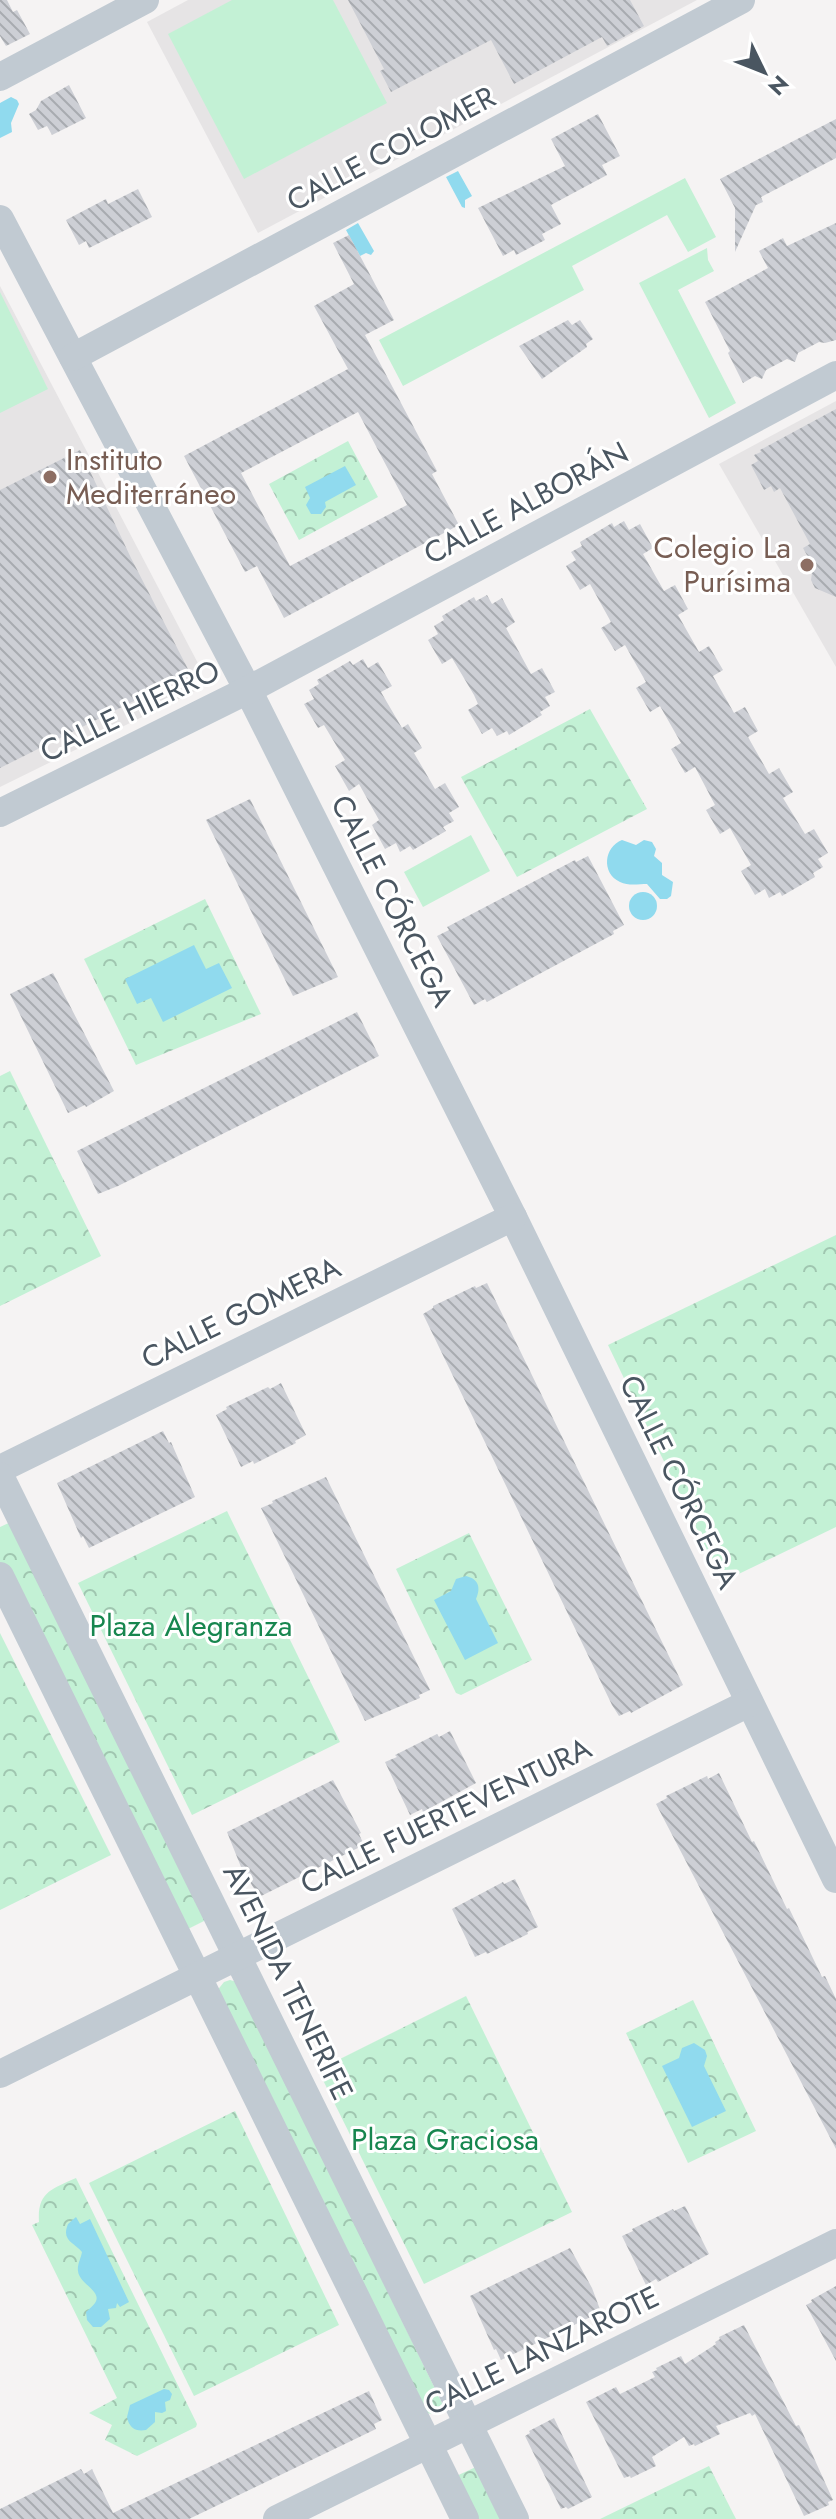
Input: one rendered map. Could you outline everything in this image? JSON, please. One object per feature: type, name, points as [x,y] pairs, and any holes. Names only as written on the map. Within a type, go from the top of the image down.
[{"type":"street","points":[[0,77],[145,0]]},
{"type":"street","name":"CALLE COLOMER","points":[[73,357],[741,0]]},
{"type":"street","name":"CALLE CÓRCEGA","points":[[0,219],[248,690],[513,1217],[836,1879]]},
{"type":"street","name":"CALLE ALBORÁN","points":[[248,690],[836,375]]},
{"type":"street","name":"CALLE HIERRO","points":[[0,813],[248,690]]},
{"type":"street","name":"CALLE GOMERA","points":[[0,1469],[513,1217]]},
{"type":"street","name":"AVENIDA TENERIFE","points":[[0,1476],[515,2519]]},
{"type":"street","points":[[0,1576],[465,2519]]},
{"type":"street","name":"CALLE FUERTEVENTURA","points":[[0,2074],[749,1703]]},
{"type":"street","name":"CALLE LANZAROTE","points":[[277,2519],[836,2243]]},
{"type":"shaded area","points":[[188,0],[697,0],[258,233],[147,22]]},
{"type":"shaded area","name":"Instituto Mediterráneo","points":[[0,286],[201,669],[189,676],[197,690],[0,787]]},
{"type":"shaded area","name":"Colegio La Purísima","points":[[836,401],[836,667],[719,464]]},
{"type":"green space","points":[[232,0],[333,0],[387,103],[244,179],[168,34]]},
{"type":"green space","points":[[685,178],[716,237],[688,252],[667,215],[572,266],[584,290],[403,386],[379,340]]},
{"type":"green space","points":[[707,248],[708,260],[714,271],[678,290],[736,403],[709,418],[639,283]]},
{"type":"green space","points":[[0,292],[48,389],[0,413]]},
{"type":"green space","points":[[348,441],[378,497],[299,540],[269,484]]},
{"type":"green space","points":[[590,709],[647,809],[517,877],[461,777]]},
{"type":"green space","points":[[471,835],[490,871],[423,907],[404,872]]},
{"type":"green space","points":[[205,899],[261,1014],[136,1065],[84,959]]},
{"type":"green space","points":[[10,1071],[101,1256],[0,1306],[0,1076]]},
{"type":"green space","points":[[836,1235],[836,1527],[722,1582],[608,1345]]},
{"type":"green space","name":"Plaza Alegranza","points":[[227,1511],[340,1742],[192,1815],[78,1583]]},
{"type":"green space","points":[[13,1521],[210,1918],[182,1932],[0,1562],[0,1527]]},
{"type":"green space","points":[[469,1533],[532,1660],[461,1695],[456,1693],[396,1569]]},
{"type":"green space","name":"Plaza Alegranza","points":[[0,1633],[111,1855],[0,1910]]},
{"type":"green space","points":[[230,1980],[237,1982],[443,2405],[433,2414],[426,2413],[216,1992]]},
{"type":"green space","name":"Plaza Graciosa","points":[[466,1996],[572,2212],[424,2284],[318,2070]]},
{"type":"green space","points":[[693,2000],[756,2131],[688,2163],[626,2033]]},
{"type":"green space","name":"Plaza Graciosa","points":[[235,2111],[339,2325],[194,2396],[89,2183]]},
{"type":"green space","points":[[76,2178],[197,2424],[137,2456],[105,2440],[112,2425],[89,2413],[117,2398],[32,2225],[39,2222],[41,2204],[48,2193]]},
{"type":"green space","points":[[478,2466],[505,2519],[472,2519],[452,2478]]},
{"type":"green space","points":[[709,2466],[736,2519],[600,2519]]},
{"type":"water","points":[[11,97],[19,104],[11,123],[12,132],[0,138],[0,103]]},
{"type":"water","points":[[458,171],[472,196],[465,200],[465,208],[446,177]]},
{"type":"water","points":[[358,223],[374,251],[371,255],[366,253],[360,256],[346,230]]},
{"type":"water","points":[[345,466],[356,485],[325,502],[326,507],[321,514],[311,514],[306,505],[310,498],[305,487]]},
{"type":"water","points":[[622,840],[636,845],[644,840],[652,842],[656,849],[654,856],[662,863],[662,875],[673,882],[671,896],[660,899],[647,884],[626,884],[614,878],[608,867],[608,854]]},
{"type":"water","points":[[643,892],[653,896],[657,906],[653,916],[643,920],[633,916],[629,906],[633,896]]},
{"type":"water","points":[[194,945],[206,969],[219,963],[232,988],[163,1022],[151,998],[137,1004],[125,979]]},
{"type":"water","points":[[466,1576],[478,1584],[476,1599],[498,1643],[465,1660],[434,1600],[451,1591],[456,1579]]},
{"type":"water","points":[[694,2043],[705,2050],[704,2066],[726,2111],[692,2127],[662,2066],[679,2058],[682,2048]]},
{"type":"water","points":[[76,2217],[80,2224],[90,2219],[129,2302],[120,2307],[117,2303],[116,2308],[108,2309],[110,2319],[101,2327],[93,2327],[87,2320],[86,2312],[97,2299],[79,2276],[82,2252],[69,2241],[66,2234],[68,2224]]},
{"type":"water","points":[[164,2389],[172,2394],[170,2400],[165,2402],[166,2411],[155,2412],[155,2422],[146,2430],[129,2424],[130,2405]]},
{"type":"building","points":[[0,0],[7,0],[13,12],[17,10],[30,34],[6,46],[0,36]]},
{"type":"building","points":[[348,0],[630,0],[644,26],[607,46],[602,37],[514,84],[491,40],[391,92],[380,71],[384,69]]},
{"type":"building","points":[[69,85],[86,118],[52,135],[47,126],[38,130],[29,114],[36,110],[41,101]]},
{"type":"building","points":[[598,114],[620,156],[602,165],[607,175],[551,205],[561,224],[542,234],[545,240],[516,255],[514,250],[503,256],[478,208],[565,166],[551,139]]},
{"type":"building","points":[[836,119],[836,158],[761,197],[763,202],[756,205],[735,252],[735,208],[720,179]]},
{"type":"building","points":[[138,189],[152,217],[89,248],[86,241],[79,245],[66,220],[106,199],[108,204]]},
{"type":"building","points":[[836,223],[836,340],[819,342],[798,353],[795,362],[787,359],[766,370],[762,379],[755,376],[743,383],[705,302],[768,268],[759,251],[783,238],[787,246]]},
{"type":"building","points":[[349,235],[394,320],[365,335],[437,471],[432,474],[459,525],[284,618],[257,566],[245,572],[184,456],[348,369],[314,306],[354,284],[333,243]],"holes":[[[358,412],[407,505],[290,566],[241,473]]]},
{"type":"building","points":[[568,320],[572,325],[580,320],[593,339],[586,344],[587,347],[542,379],[519,346]]},
{"type":"building","points":[[836,409],[836,597],[815,588],[811,580],[813,566],[803,548],[810,544],[780,488],[774,492],[771,486],[764,490],[751,465],[758,461],[754,455],[760,450]]},
{"type":"building","name":"Instituto Mediterráneo","points":[[80,450],[190,673],[0,768],[0,490]]},
{"type":"building","points":[[624,521],[629,530],[640,524],[653,548],[643,554],[664,591],[675,585],[688,609],[678,615],[699,652],[709,646],[723,670],[713,676],[734,713],[745,707],[758,731],[748,737],[769,774],[779,768],[793,792],[783,798],[805,834],[814,829],[828,853],[818,859],[823,867],[813,873],[815,877],[782,896],[780,892],[769,898],[765,889],[755,895],[741,871],[751,865],[730,828],[720,834],[706,810],[715,805],[695,767],[685,773],[671,749],[681,743],[660,706],[650,712],[636,688],[646,682],[625,645],[615,651],[601,628],[611,622],[590,584],[580,590],[566,566],[576,560],[571,552],[582,546],[580,542],[612,523],[614,527]]},
{"type":"building","points":[[487,595],[492,604],[502,598],[515,622],[506,628],[531,674],[542,668],[555,692],[545,697],[550,706],[540,712],[542,715],[509,735],[507,731],[497,736],[492,728],[482,734],[468,710],[478,704],[474,695],[452,658],[442,664],[428,640],[438,634],[434,626],[444,620],[442,616],[474,597],[476,601]]},
{"type":"building","points":[[363,659],[368,668],[378,662],[392,686],[381,692],[402,728],[408,724],[422,748],[414,753],[435,789],[445,783],[459,807],[449,813],[454,821],[443,827],[446,831],[413,850],[410,846],[400,852],[396,843],[385,849],[372,825],[379,820],[359,784],[349,791],[335,766],[345,760],[324,725],[318,728],[304,704],[314,699],[309,690],[319,684],[317,680],[350,661],[353,665]]},
{"type":"building","points":[[250,799],[338,977],[293,996],[206,820]]},
{"type":"building","points":[[588,856],[624,925],[613,931],[614,934],[487,1002],[485,999],[474,1005],[437,936],[449,930],[447,927]]},
{"type":"building","points":[[53,973],[114,1091],[68,1113],[10,994]]},
{"type":"building","points":[[357,1012],[379,1056],[98,1194],[77,1151]]},
{"type":"building","points":[[487,1283],[683,1685],[631,1713],[619,1716],[612,1705],[423,1314],[433,1306]]},
{"type":"building","points":[[281,1383],[306,1435],[254,1464],[253,1461],[241,1467],[216,1415],[226,1407]]},
{"type":"building","points":[[163,1431],[195,1497],[89,1548],[83,1536],[81,1538],[57,1483]]},
{"type":"building","points":[[326,1477],[430,1690],[419,1695],[420,1698],[365,1721],[261,1508]]},
{"type":"building","points":[[450,1731],[476,1783],[423,1812],[422,1809],[410,1815],[385,1762],[437,1734],[439,1737]]},
{"type":"building","points":[[719,1773],[752,1842],[836,1999],[836,2149],[656,1804],[666,1796]]},
{"type":"building","points":[[333,1780],[361,1833],[364,1845],[259,1897],[241,1867],[227,1832]]},
{"type":"building","points":[[515,1879],[538,1927],[487,1954],[475,1957],[452,1909],[503,1882]]},
{"type":"building","points":[[685,2206],[709,2254],[658,2282],[656,2279],[646,2285],[622,2236],[673,2209]]},
{"type":"building","points":[[570,2248],[601,2312],[501,2360],[470,2296]]},
{"type":"building","points":[[836,2286],[836,2361],[806,2305]]},
{"type":"building","points":[[744,2325],[796,2426],[799,2425],[833,2500],[828,2502],[829,2505],[804,2516],[755,2414],[752,2416],[750,2413],[716,2426],[720,2434],[695,2446],[689,2446],[684,2437],[652,2457],[656,2466],[631,2478],[624,2478],[586,2402],[616,2387],[620,2394],[655,2377],[652,2372],[656,2368],[681,2356],[685,2364],[716,2344],[719,2337]]},
{"type":"building","points":[[369,2391],[382,2420],[374,2424],[376,2429],[189,2519],[0,2519],[0,2509],[81,2469],[84,2474],[92,2469],[113,2513]]},
{"type":"building","points":[[554,2418],[592,2497],[568,2509],[561,2509],[525,2436]]},
{"type":"place","name":"Instituto Mediterráneo","points":[[50,477]]},
{"type":"place","name":"Colegio La Purísima","points":[[807,565]]}]
